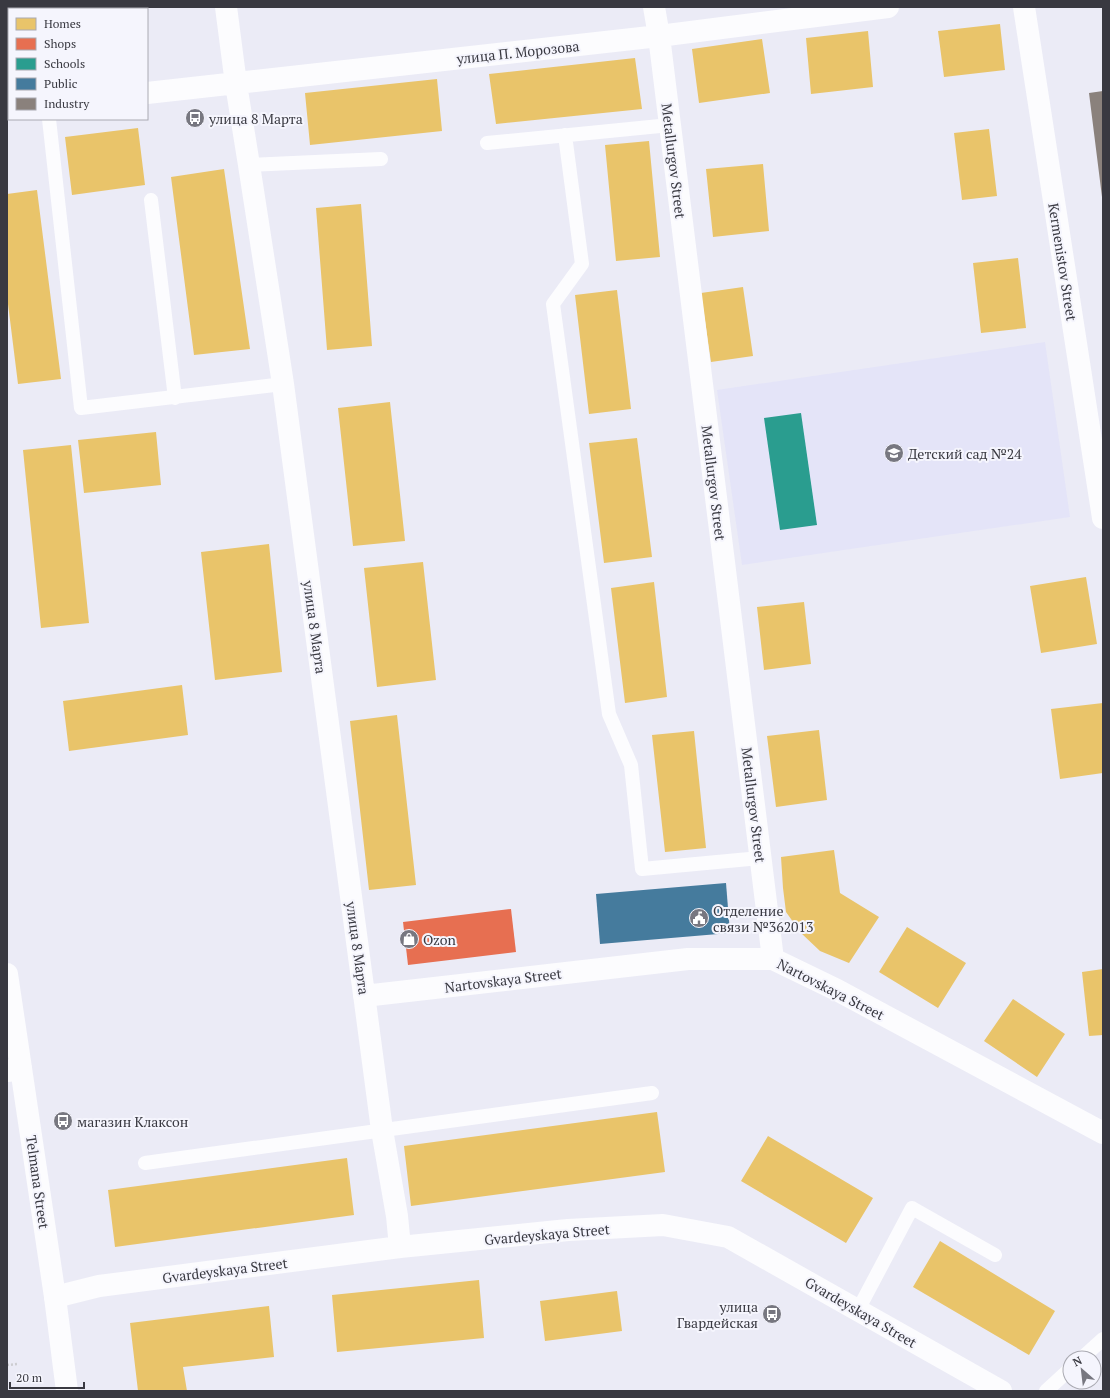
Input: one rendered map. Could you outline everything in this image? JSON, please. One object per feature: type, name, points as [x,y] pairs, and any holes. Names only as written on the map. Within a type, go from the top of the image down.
[{"type":"street","name":"улица 8 Марта","points":[[226,7],[236,84],[283,384],[382,1130],[397,1216],[400,1247]]},
{"type":"street","name":"Metallurgov Street","points":[[654,7],[659,36],[773,959]]},
{"type":"street","name":"улица П. Морозова","points":[[148,93],[659,36],[888,7]]},
{"type":"street","name":"Kermenistov Street","points":[[1024,7],[1103,518]]},
{"type":"street","name":"Nartovskaya Street","points":[[364,996],[688,959],[773,959],[837,990],[1103,1133]]},
{"type":"street","name":"Telmana Street","points":[[7,974],[14,1070],[54,1297],[67,1391]]},
{"type":"street","name":"Gvardeyskaya Street","points":[[54,1297],[99,1286],[400,1247],[568,1230],[664,1225],[728,1237],[1001,1391]]},
{"type":"lane","points":[[49,120],[81,408],[283,384]]},
{"type":"lane","points":[[487,143],[670,125]]},
{"type":"lane","points":[[566,135],[582,264],[553,304],[609,714],[631,765],[642,869],[760,858]]},
{"type":"lane","points":[[249,165],[381,159]]},
{"type":"lane","points":[[151,200],[175,398]]},
{"type":"lane","points":[[145,1163],[652,1093]]},
{"type":"lane","points":[[858,1310],[912,1208],[994,1255]]},
{"type":"lane","points":[[1091,1350],[1103,1339]]},
{"type":"lane","points":[[1046,1391],[1062,1376]]},
{"type":"path","points":[[7,1365],[18,1364]]},
{"type":"shaded area","name":"Детский сад №24","points":[[1045,342],[1070,517],[742,565],[717,390]]},
{"type":"building: Homes","points":[[1000,24],[1005,70],[944,77],[938,31]]},
{"type":"building: Homes","points":[[868,31],[873,87],[811,94],[806,38]]},
{"type":"building: Homes","points":[[762,39],[770,93],[699,103],[692,49]]},
{"type":"building: Homes","points":[[635,58],[642,109],[496,124],[489,74]]},
{"type":"building: Homes","points":[[437,79],[442,131],[310,145],[305,93]]},
{"type":"building: Homes","points":[[138,128],[145,185],[72,195],[65,137]]},
{"type":"building: Homes","points":[[989,129],[997,196],[962,200],[954,133]]},
{"type":"building: Homes","points":[[649,141],[660,257],[616,261],[605,145]]},
{"type":"building: Homes","points":[[763,164],[769,231],[713,237],[706,169]]},
{"type":"building: Homes","points":[[224,169],[250,349],[194,355],[171,177]]},
{"type":"building: Homes","points":[[37,190],[61,379],[18,384],[7,296],[7,194]]},
{"type":"building: Homes","points":[[361,204],[372,346],[327,350],[316,208]]},
{"type":"building: Homes","points":[[1018,258],[1026,328],[981,333],[973,263]]},
{"type":"building: Homes","points":[[743,287],[753,356],[711,362],[701,293]]},
{"type":"building: Homes","points":[[617,290],[631,409],[589,414],[575,295]]},
{"type":"building: Homes","points":[[390,402],[405,541],[353,546],[338,408]]},
{"type":"building: Homes","points":[[156,432],[161,485],[84,493],[78,440]]},
{"type":"building: Homes","points":[[637,438],[652,557],[604,563],[589,443]]},
{"type":"building: Homes","points":[[71,445],[89,623],[41,628],[23,450]]},
{"type":"building: Homes","points":[[269,544],[282,672],[215,680],[201,552]]},
{"type":"building: Homes","points":[[423,562],[436,680],[377,687],[364,568]]},
{"type":"building: Homes","points":[[1086,577],[1097,644],[1041,653],[1030,586]]},
{"type":"building: Homes","points":[[654,582],[667,697],[625,703],[611,588]]},
{"type":"building: Homes","points":[[804,602],[811,664],[764,670],[757,607]]},
{"type":"building: Homes","points":[[182,685],[188,735],[69,751],[63,701]]},
{"type":"building: Homes","points":[[1103,703],[1103,773],[1060,779],[1051,709]]},
{"type":"building: Homes","points":[[397,715],[416,885],[369,890],[350,721]]},
{"type":"building: Homes","points":[[819,730],[827,800],[776,807],[767,736]]},
{"type":"building: Homes","points":[[694,731],[706,848],[665,852],[652,735]]},
{"type":"building: Homes","points":[[834,850],[840,893],[879,917],[849,963],[820,951],[801,933],[786,912],[781,857]]},
{"type":"building: Homes","points":[[907,927],[966,963],[938,1008],[879,972]]},
{"type":"building: Homes","points":[[1103,969],[1103,1035],[1089,1036],[1082,972]]},
{"type":"building: Homes","points":[[1013,999],[1065,1034],[1037,1077],[984,1041]]},
{"type":"building: Homes","points":[[657,1112],[665,1172],[411,1206],[404,1146]]},
{"type":"building: Homes","points":[[768,1136],[873,1198],[846,1243],[741,1181]]},
{"type":"building: Homes","points":[[347,1158],[354,1215],[115,1247],[108,1190]]},
{"type":"building: Homes","points":[[940,1241],[1055,1311],[1029,1355],[913,1287]]},
{"type":"building: Homes","points":[[479,1280],[484,1338],[337,1352],[332,1295]]},
{"type":"building: Homes","points":[[617,1291],[622,1331],[545,1341],[540,1301]]},
{"type":"building: Homes","points":[[269,1306],[274,1357],[183,1367],[187,1391],[138,1391],[130,1323]]},
{"type":"building: Shops","points":[[511,909],[516,952],[408,965],[403,922]]},
{"type":"building: Schools","points":[[801,413],[817,525],[780,530],[764,418]]},
{"type":"building: Public","points":[[726,883],[730,933],[600,944],[596,894]]},
{"type":"building: Industry","points":[[1103,91],[1103,197],[1102,197],[1089,93]]},
{"type":"place","name":"улица 8 Марта","points":[[195,118]]},
{"type":"place","name":"Детский сад №24","points":[[894,453]]},
{"type":"place","name":"Отделение связи №362013","points":[[699,918]]},
{"type":"place","name":"Ozon","points":[[409,939]]},
{"type":"place","name":"магазин Клаксон","points":[[63,1121]]},
{"type":"place","name":"улица Гвардейская","points":[[772,1314]]}]
